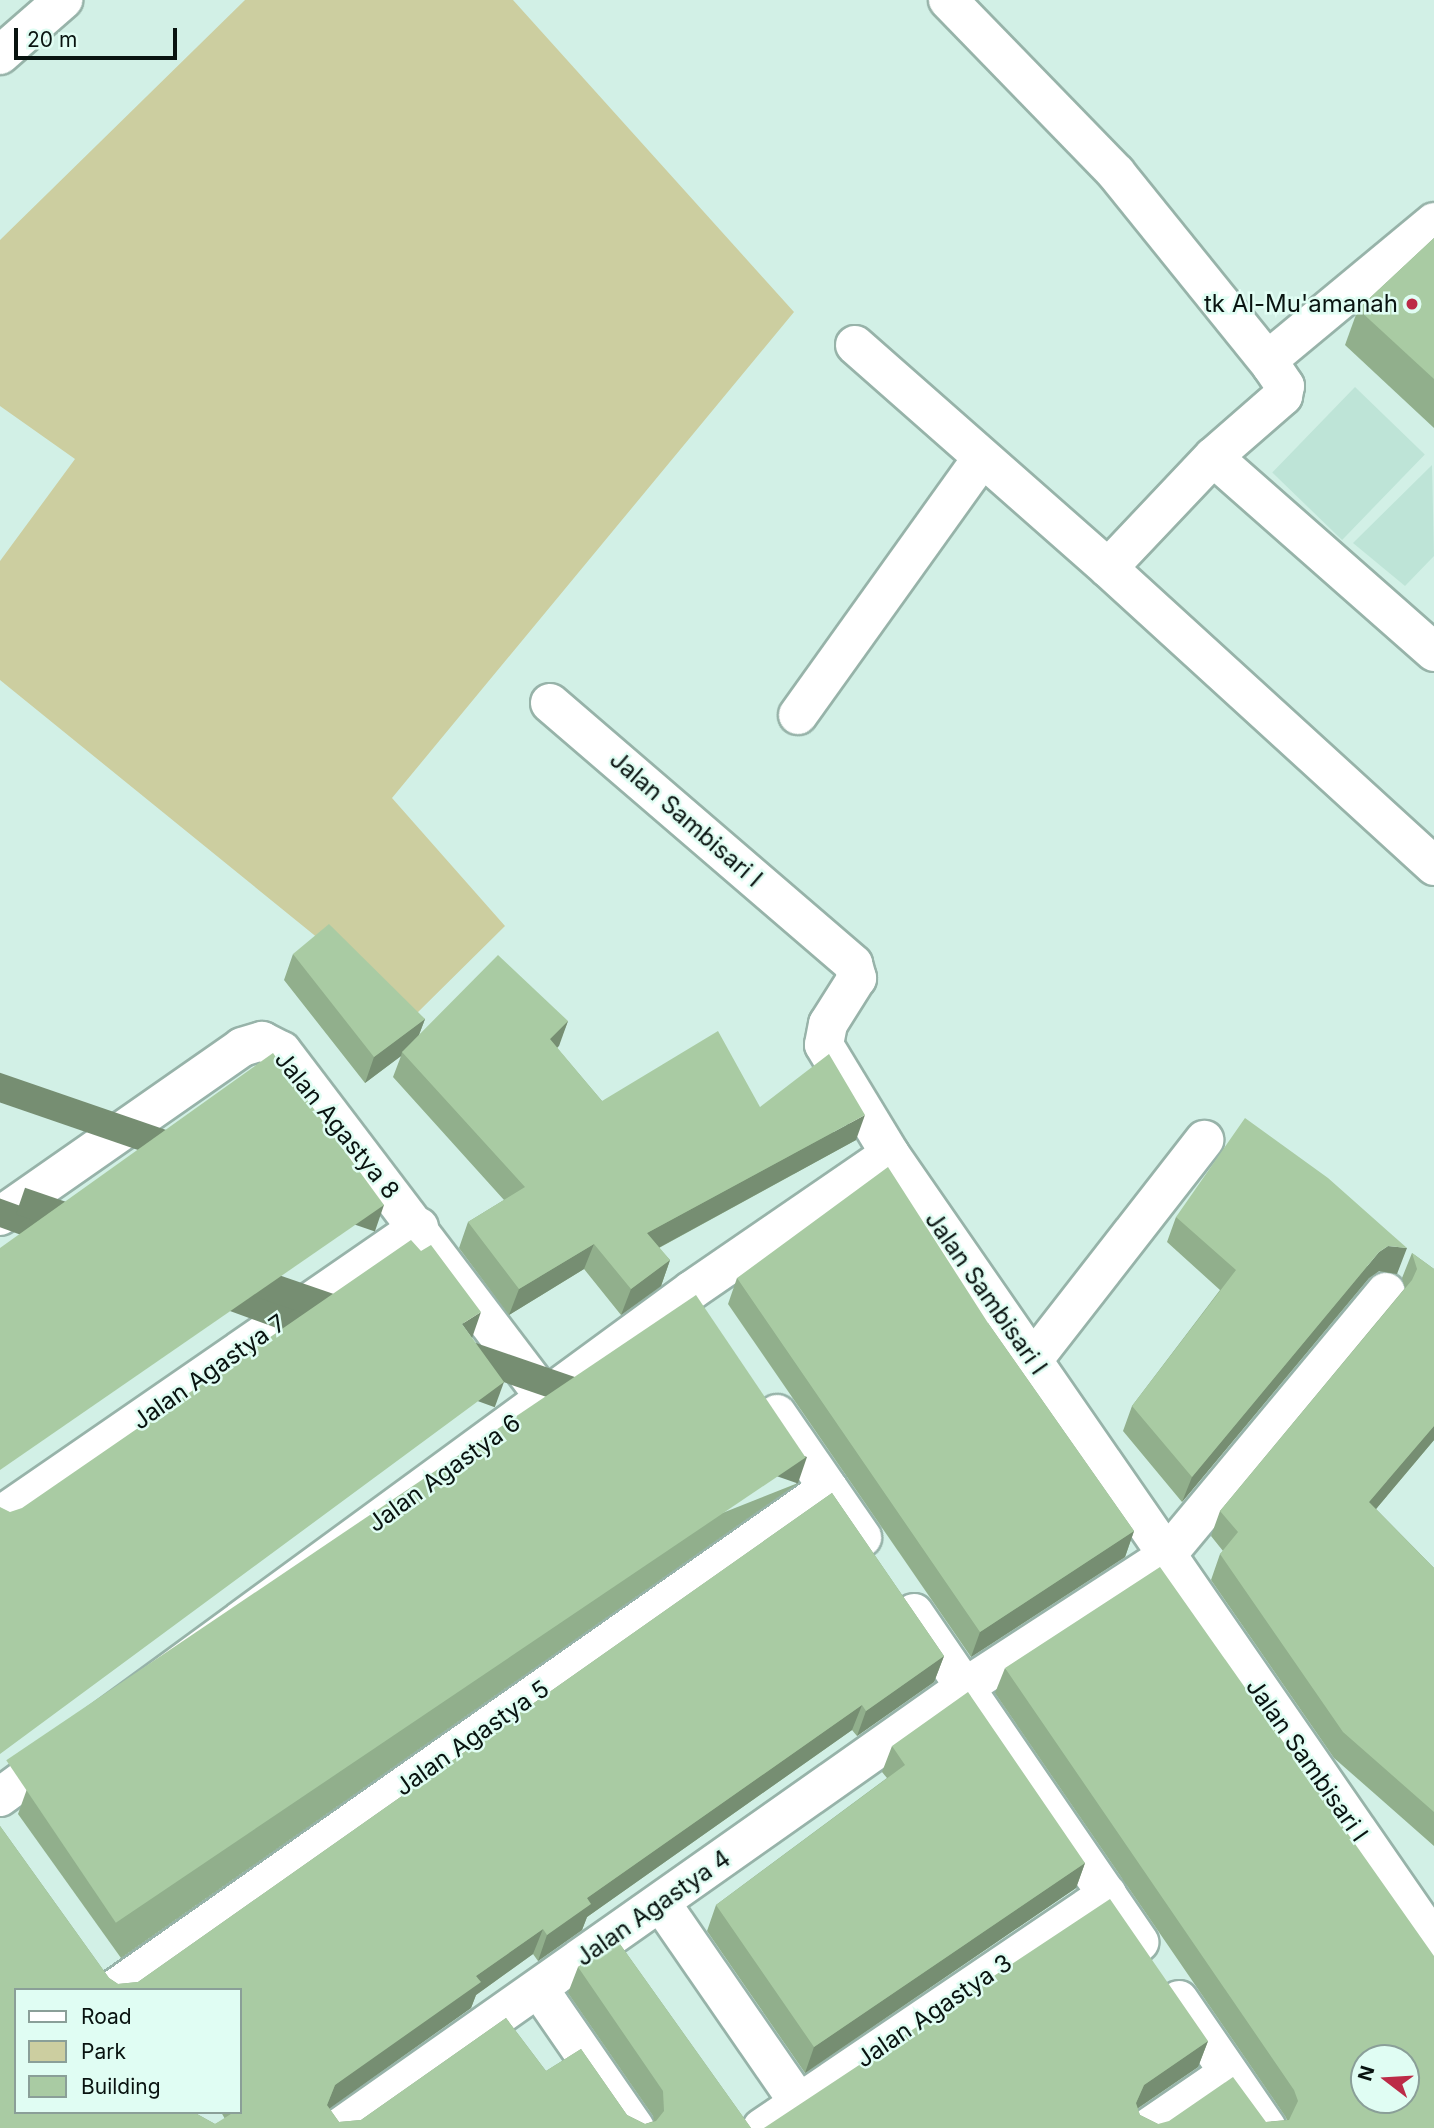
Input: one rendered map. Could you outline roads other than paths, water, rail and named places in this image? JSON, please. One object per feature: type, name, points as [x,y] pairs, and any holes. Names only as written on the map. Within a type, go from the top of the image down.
[{"type":"street","points":[[0,55],[63,0]]},
{"type":"street","points":[[948,0],[1116,173],[1271,365],[1285,387],[1283,396],[1213,457],[1108,568]]},
{"type":"street","points":[[1271,365],[1274,355],[1434,222]]},
{"type":"street","points":[[855,345],[981,459],[1108,568],[1434,866]]},
{"type":"street","points":[[1213,457],[1434,652]]},
{"type":"street","points":[[797,715],[981,459]]},
{"type":"street","name":"Jalan Sambisari I","points":[[550,703],[853,964],[858,978],[828,1024],[824,1045],[890,1154],[1166,1557],[1434,1941]]},
{"type":"street","name":"Jalan Agastya 8","points":[[0,1216],[242,1047],[262,1041],[282,1051],[419,1227],[546,1399]]},
{"type":"street","points":[[1032,1360],[1205,1140]]},
{"type":"street","name":"Jalan Agastya 6","points":[[0,1797],[692,1290],[890,1154]]},
{"type":"street","name":"Jalan Agastya 7","points":[[0,1516],[419,1227]]},
{"type":"street","points":[[692,1290],[715,1323]]},
{"type":"street","name":"Jalan Agastya 4","points":[[339,2128],[965,1687],[1166,1557],[1386,1292]]},
{"type":"street","points":[[753,1378],[1267,2128]]},
{"type":"street","name":"Jalan Agastya 5","points":[[117,1988],[828,1488]]},
{"type":"street","name":"Jalan Agastya 3","points":[[762,2128],[1107,1894]]},
{"type":"street","points":[[661,1903],[799,2103]]},
{"type":"street","points":[[92,1956],[115,1988]]},
{"type":"street","points":[[539,1989],[635,2128]]},
{"type":"street","points":[[1148,2128],[1228,2073]]},
{"type":"place","name":"tk Al-Mu'amanah","points":[[1412,304]]}]
